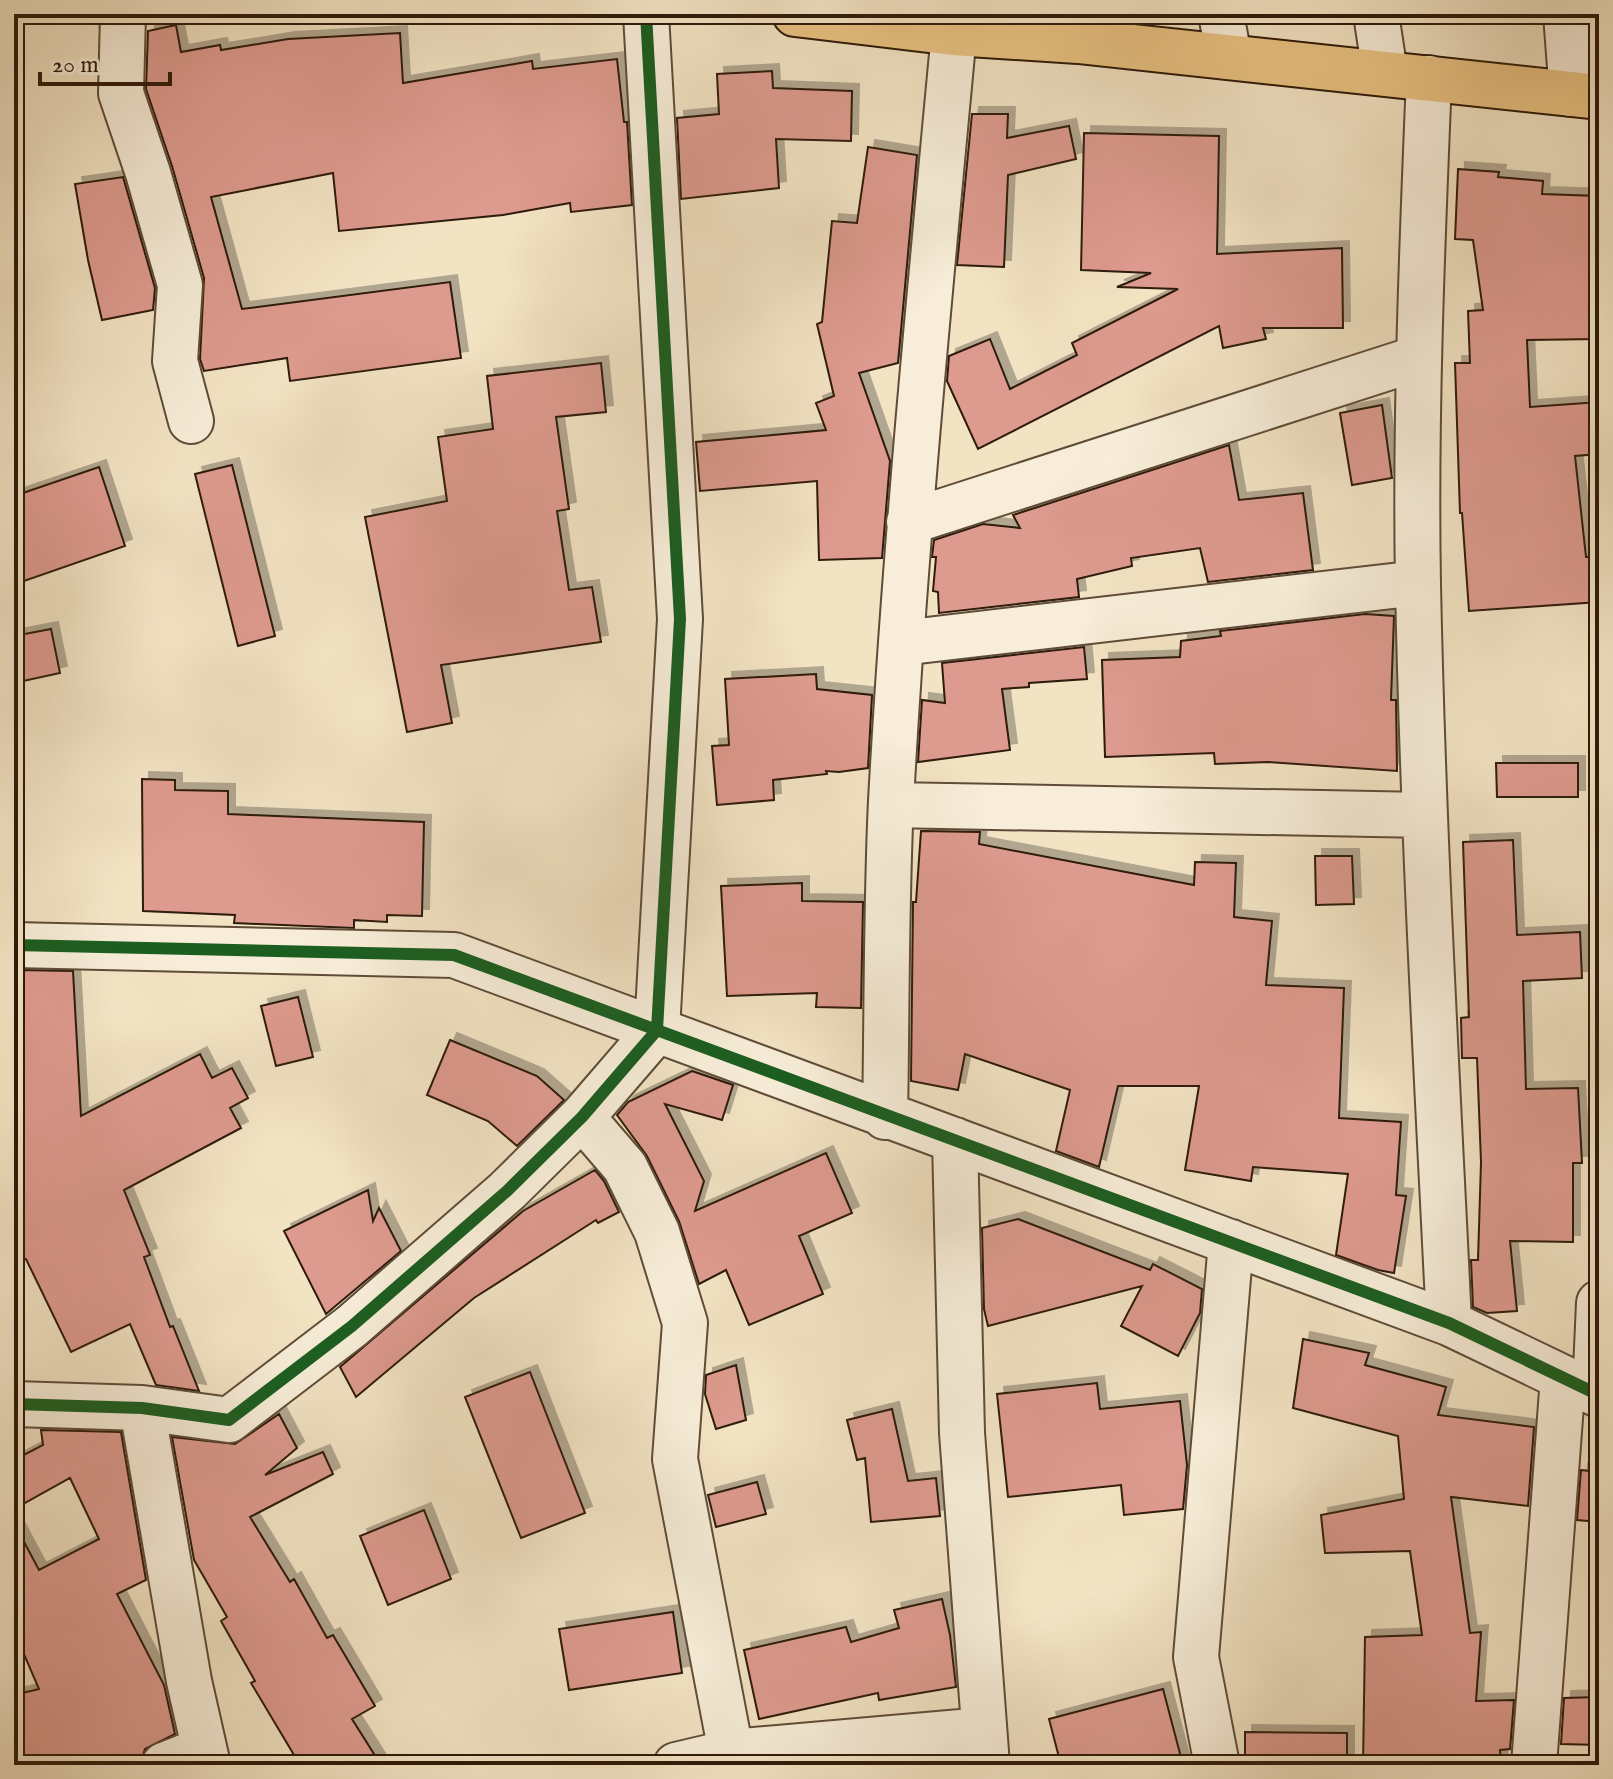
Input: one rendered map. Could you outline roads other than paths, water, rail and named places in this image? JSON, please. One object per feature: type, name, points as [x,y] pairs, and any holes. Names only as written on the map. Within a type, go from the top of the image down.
[{"type":"main road","points":[[795,14],[954,33],[1076,28],[1229,57],[1585,95]]},
{"type":"street","points":[[123,14],[121,93],[180,285],[175,361],[191,421]]},
{"type":"street","points":[[14,1404],[142,1408],[229,1420],[352,1326],[507,1191],[582,1117],[657,1030],[680,619],[646,14]]},
{"type":"street","points":[[1221,14],[1229,57]]},
{"type":"street","points":[[1376,14],[1385,73]]},
{"type":"street","points":[[1566,14],[1585,95]]},
{"type":"street","points":[[885,1117],[891,805],[901,643],[909,522],[954,33]]},
{"type":"street","points":[[1429,78],[1418,358],[1418,583],[1425,815],[1449,1323]]},
{"type":"street","points":[[909,522],[1418,358]]},
{"type":"street","points":[[901,643],[1418,583]]},
{"type":"street","points":[[891,805],[1425,815]]},
{"type":"street","points":[[14,945],[454,955],[885,1117],[955,1140],[1449,1323],[1586,1388]]},
{"type":"street","points":[[582,1117],[625,1167],[657,1232],[685,1323],[675,1459],[732,1758]]},
{"type":"street","points":[[676,1765],[732,1758],[986,1747],[962,1433],[955,1140]]},
{"type":"street","points":[[1217,1765],[1196,1657],[1231,1242]]},
{"type":"street","points":[[1534,1765],[1599,1303]]},
{"type":"street","points":[[142,1408],[189,1681],[206,1757],[164,1765]]}]
